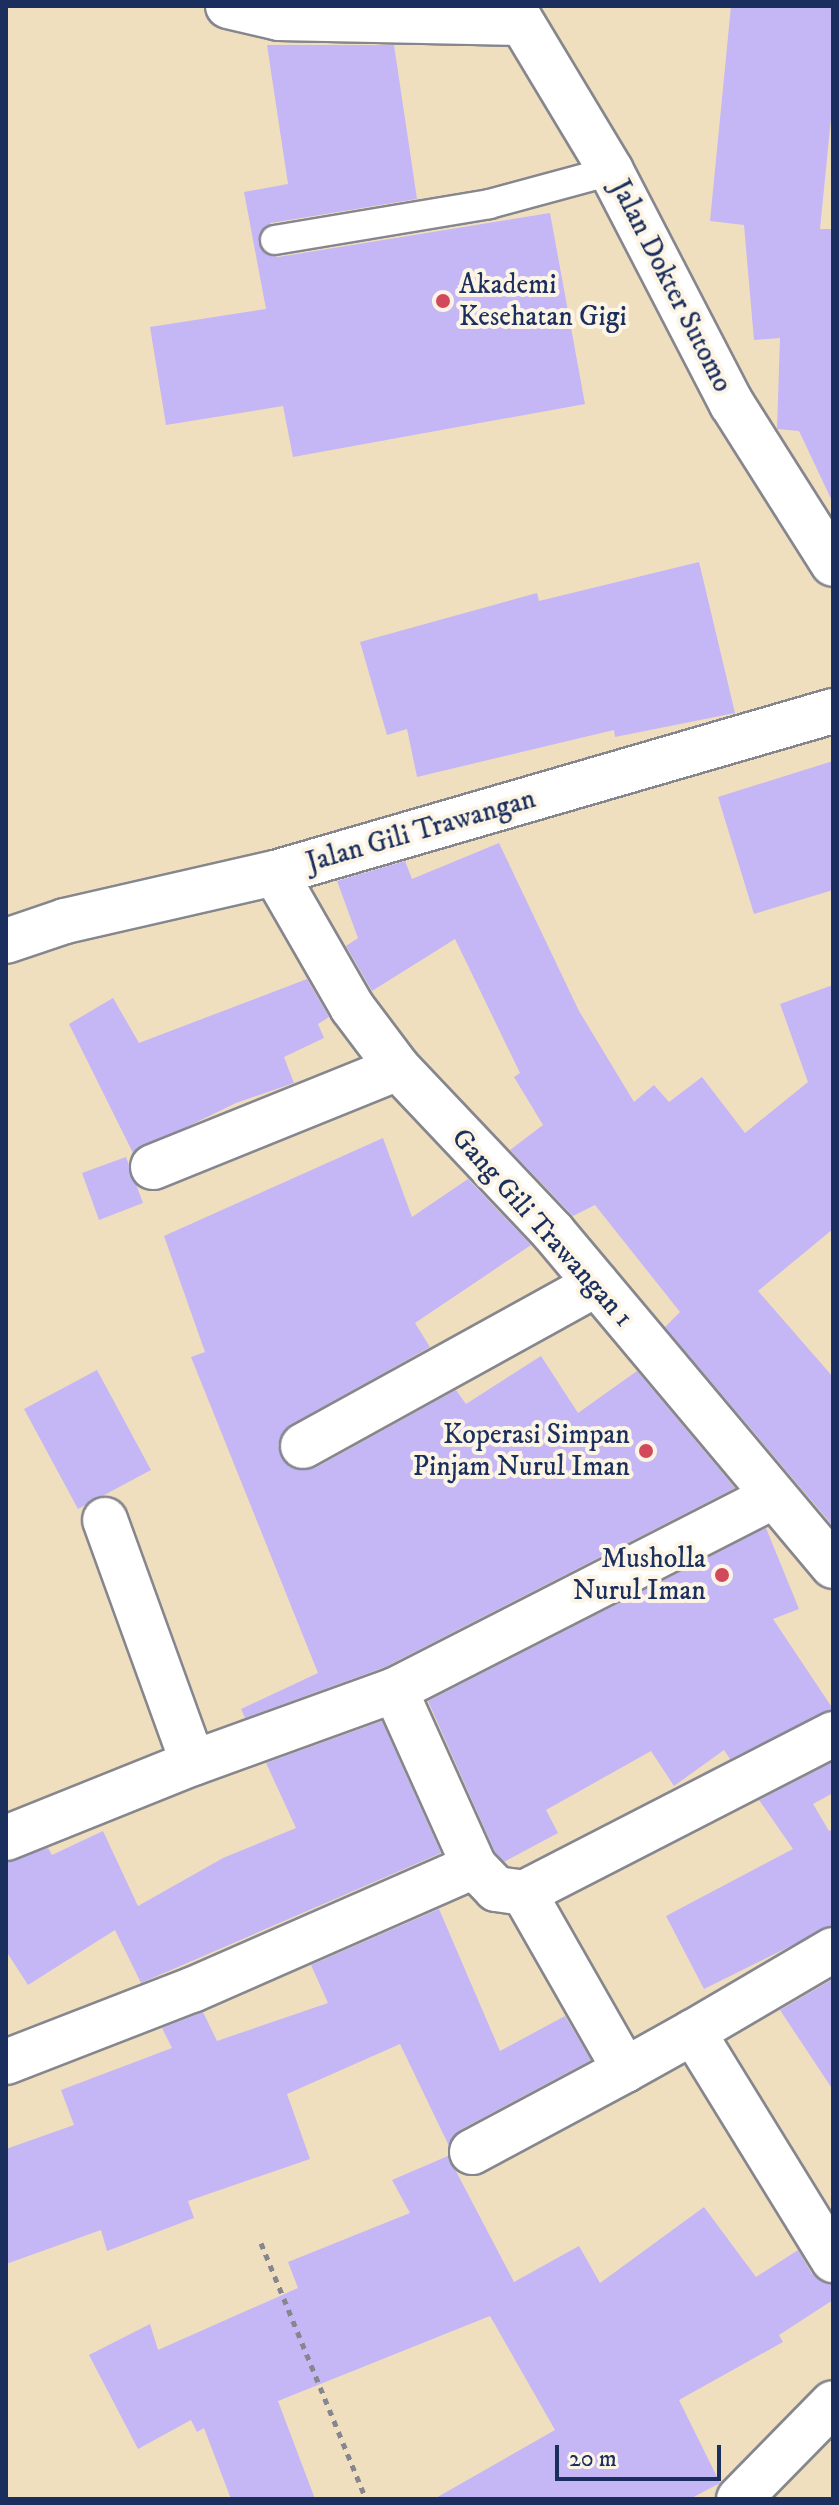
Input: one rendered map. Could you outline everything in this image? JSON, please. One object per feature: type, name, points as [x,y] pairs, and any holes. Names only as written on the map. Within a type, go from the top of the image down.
[{"type":"street","points":[[228,6],[279,18],[516,14]]},
{"type":"street","name":"Jalan Dokter Sutomo","points":[[516,14],[611,171],[732,404],[833,564]]},
{"type":"street","name":"Jalan Gili Trawangan","points":[[6,941],[65,921],[275,873],[833,711]]},
{"type":"street","name":"Gang Gili Trawangan 1","points":[[275,873],[352,1007],[398,1068],[596,1284],[833,1566]]},
{"type":"street","points":[[153,1167],[398,1068]]},
{"type":"street","points":[[303,1446],[596,1284]]},
{"type":"street","points":[[6,1838],[193,1763],[395,1690],[772,1497]]},
{"type":"street","points":[[105,1520],[193,1763]]},
{"type":"street","points":[[395,1690],[474,1866],[496,1889],[524,1893],[833,1734]]},
{"type":"street","points":[[6,2062],[192,1990],[474,1866]]},
{"type":"street","points":[[524,1893],[625,2070]]},
{"type":"street","points":[[472,2152],[693,2032],[833,1950]]},
{"type":"street","points":[[693,2032],[833,2260]]},
{"type":"street","points":[[739,2499],[833,2403]]},
{"type":"lane","points":[[275,240],[489,204],[611,171]]},
{"type":"path","points":[[261,2243],[366,2499]]},
{"type":"building","points":[[731,6],[833,6],[833,98],[820,229],[833,229],[833,503],[799,431],[777,429],[780,338],[754,340],[744,225],[710,221]]},
{"type":"building","points":[[267,45],[394,45],[417,199],[271,223],[259,235],[262,251],[278,257],[550,213],[585,404],[293,457],[283,406],[166,425],[150,327],[266,309],[244,192],[288,184]]},
{"type":"building","points":[[699,562],[735,713],[615,737],[614,730],[417,777],[407,729],[387,735],[360,642],[537,593],[539,601]]},
{"type":"building","points":[[833,761],[833,890],[754,914],[718,797]]},
{"type":"building","points":[[499,843],[579,1011],[634,1102],[654,1085],[669,1102],[702,1077],[745,1133],[808,1082],[780,1004],[833,985],[833,1229],[758,1291],[833,1377],[833,1526],[665,1327],[680,1312],[595,1205],[573,1216],[510,1150],[543,1125],[514,1077],[520,1073],[455,939],[372,991],[346,946],[358,938],[337,881],[405,861],[412,879]]},
{"type":"building","points":[[307,979],[329,1017],[318,1024],[324,1038],[284,1057],[294,1083],[236,1103],[133,1153],[69,1024],[113,998],[139,1043]]},
{"type":"building","points":[[383,1138],[412,1217],[468,1179],[531,1245],[415,1323],[430,1347],[290,1425],[278,1445],[289,1467],[315,1468],[456,1390],[466,1404],[541,1356],[578,1413],[637,1371],[735,1488],[385,1667],[245,1718],[241,1709],[318,1673],[191,1357],[205,1352],[164,1236]]},
{"type":"building","points":[[126,1157],[143,1203],[99,1220],[82,1173]]},
{"type":"building","points":[[97,1370],[151,1470],[78,1509],[24,1409]]},
{"type":"building","points":[[766,1528],[799,1609],[773,1619],[833,1709],[730,1759],[724,1750],[674,1786],[651,1751],[546,1810],[558,1833],[504,1862],[495,1852],[428,1701]]},
{"type":"building","points":[[382,1721],[441,1853],[141,1983],[115,1930],[28,1985],[6,1951],[6,1862],[48,1848],[52,1855],[103,1831],[138,1906],[223,1858],[296,1828],[266,1763]]},
{"type":"building","points":[[833,1762],[833,1793],[813,1804],[829,1831],[833,1829],[833,1925],[704,1989],[666,1916],[793,1849],[759,1800]]},
{"type":"building","points":[[439,1909],[500,2051],[565,2016],[591,2060],[460,2130],[449,2146],[400,2044],[287,2094],[310,2159],[188,2201],[194,2218],[107,2251],[101,2230],[6,2264],[6,2149],[74,2125],[61,2090],[172,2048],[162,2028],[203,2012],[217,2041],[328,2003],[311,1965]]},
{"type":"building","points":[[833,1979],[833,2090],[780,2010]]},
{"type":"building","points":[[448,2156],[514,2282],[579,2246],[600,2283],[704,2207],[756,2277],[798,2250],[812,2274],[833,2285],[833,2300],[779,2335],[783,2342],[679,2400],[720,2483],[690,2499],[434,2499],[555,2430],[490,2316],[278,2401],[315,2499],[231,2499],[204,2428],[197,2432],[191,2420],[138,2449],[89,2355],[150,2324],[158,2350],[298,2288],[288,2262],[410,2213],[392,2180]]},
{"type":"place","name":"Akademi Kesehatan Gigi","points":[[443,301]]},
{"type":"place","name":"Koperasi Simpan Pinjam Nurul Iman","points":[[646,1451]]},
{"type":"place","name":"Musholla Nurul Iman","points":[[722,1575]]}]
